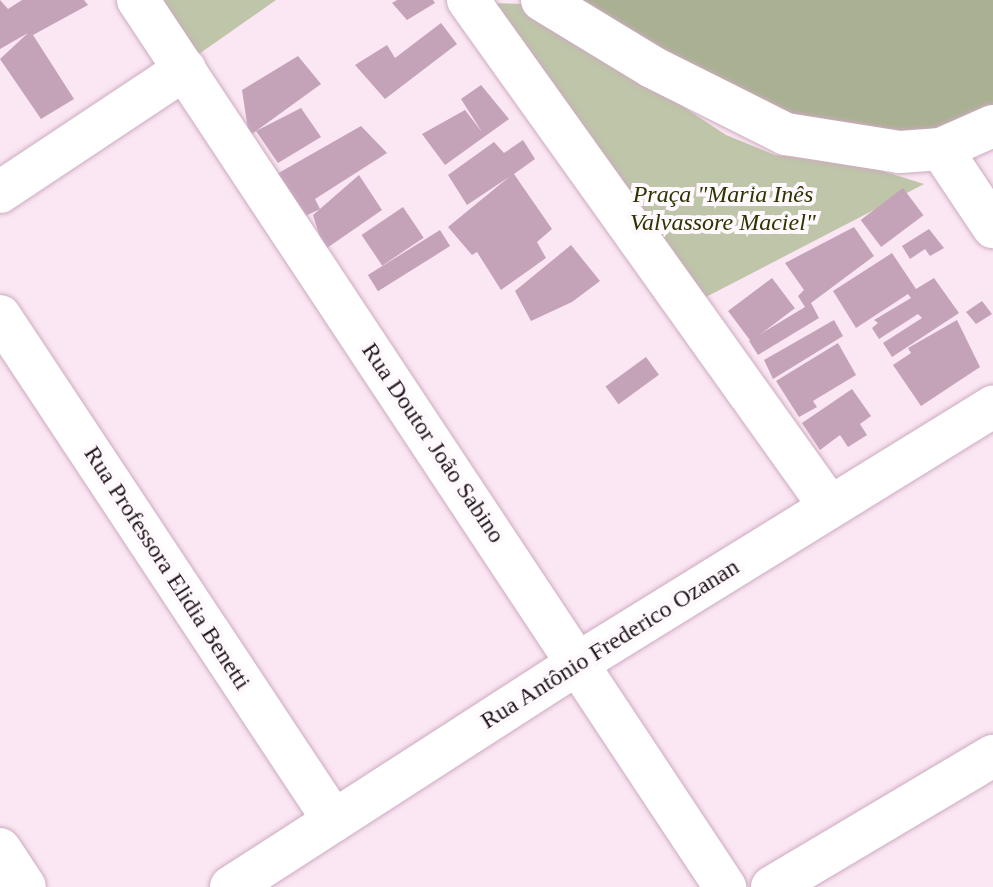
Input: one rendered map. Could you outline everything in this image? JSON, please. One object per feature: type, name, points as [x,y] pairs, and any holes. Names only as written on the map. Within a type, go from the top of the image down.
[{"type":"street","name":"Rua Doutor João Sabino","points":[[138,0],[725,887]]},
{"type":"street","points":[[468,0],[830,507]]},
{"type":"street","points":[[542,0],[652,67],[786,134],[900,152],[941,149],[993,126]]},
{"type":"street","points":[[0,192],[185,69]]},
{"type":"street","points":[[941,149],[993,227]]},
{"type":"street","name":"Rua Professora Elidia Benetti","points":[[0,316],[334,821]]},
{"type":"street","name":"Rua Antônio Frederico Ozanan","points":[[231,887],[578,663],[993,407]]},
{"type":"street","points":[[772,887],[993,756]]},
{"type":"street","points":[[0,849],[25,887]]},
{"type":"green space","points":[[158,0],[276,0],[196,56]]},
{"type":"green space","points":[[559,0],[993,0],[993,108],[920,137],[791,126]]},
{"type":"green space","name":"Praça \"Maria Inês Valvassore Maciel\"","points":[[482,3],[528,4],[726,135],[775,155],[857,163],[924,184],[704,298]]},
{"type":"building","points":[[0,0],[8,9],[22,0],[84,0],[88,5],[33,35],[74,99],[41,119],[0,59],[28,33],[0,49]]},
{"type":"building","points":[[397,0],[433,0],[435,3],[407,20],[392,3]]},
{"type":"building","points":[[441,23],[457,44],[385,99],[355,65],[387,45],[395,58]]},
{"type":"building","points":[[298,56],[321,84],[249,136],[242,90]]},
{"type":"building","points":[[481,85],[509,119],[445,165],[422,134],[465,110],[482,132],[461,99]]},
{"type":"building","points":[[301,108],[321,137],[278,163],[256,131]]},
{"type":"building","points":[[361,126],[387,153],[315,199],[320,209],[295,221],[268,179]]},
{"type":"building","points":[[523,140],[535,159],[514,174],[552,229],[537,242],[546,258],[501,290],[477,252],[472,255],[448,227],[509,177],[467,205],[448,175],[494,142],[504,153]]},
{"type":"building","points":[[359,175],[382,210],[324,250],[313,215]]},
{"type":"building","points":[[903,188],[923,215],[881,247],[861,220]]},
{"type":"building","points":[[403,207],[424,238],[382,266],[362,235]]},
{"type":"building","points":[[854,227],[874,256],[811,303],[819,318],[758,355],[749,341],[805,307],[798,296],[804,290],[785,263]]},
{"type":"building","points":[[929,229],[944,248],[930,256],[925,249],[910,259],[902,246]]},
{"type":"building","points":[[440,230],[450,246],[378,291],[368,275]]},
{"type":"building","points":[[571,245],[600,281],[572,302],[531,321],[515,291]]},
{"type":"building","points":[[892,253],[916,289],[934,278],[959,313],[892,357],[883,343],[922,318],[918,314],[879,339],[872,328],[878,323],[874,320],[911,298],[908,294],[856,328],[833,291]]},
{"type":"building","points":[[772,278],[795,308],[751,341],[728,311]]},
{"type":"building","points":[[982,301],[992,314],[976,324],[966,312]]},
{"type":"building","points":[[834,320],[843,336],[773,379],[764,360]]},
{"type":"building","points":[[957,320],[980,367],[921,406],[893,365],[911,353],[908,348]]},
{"type":"building","points":[[838,343],[856,375],[813,401],[817,407],[799,417],[776,381]]},
{"type":"building","points":[[646,357],[659,375],[618,404],[606,386]]},
{"type":"building","points":[[852,389],[871,416],[860,424],[867,435],[848,447],[840,435],[820,450],[802,423]]}]
